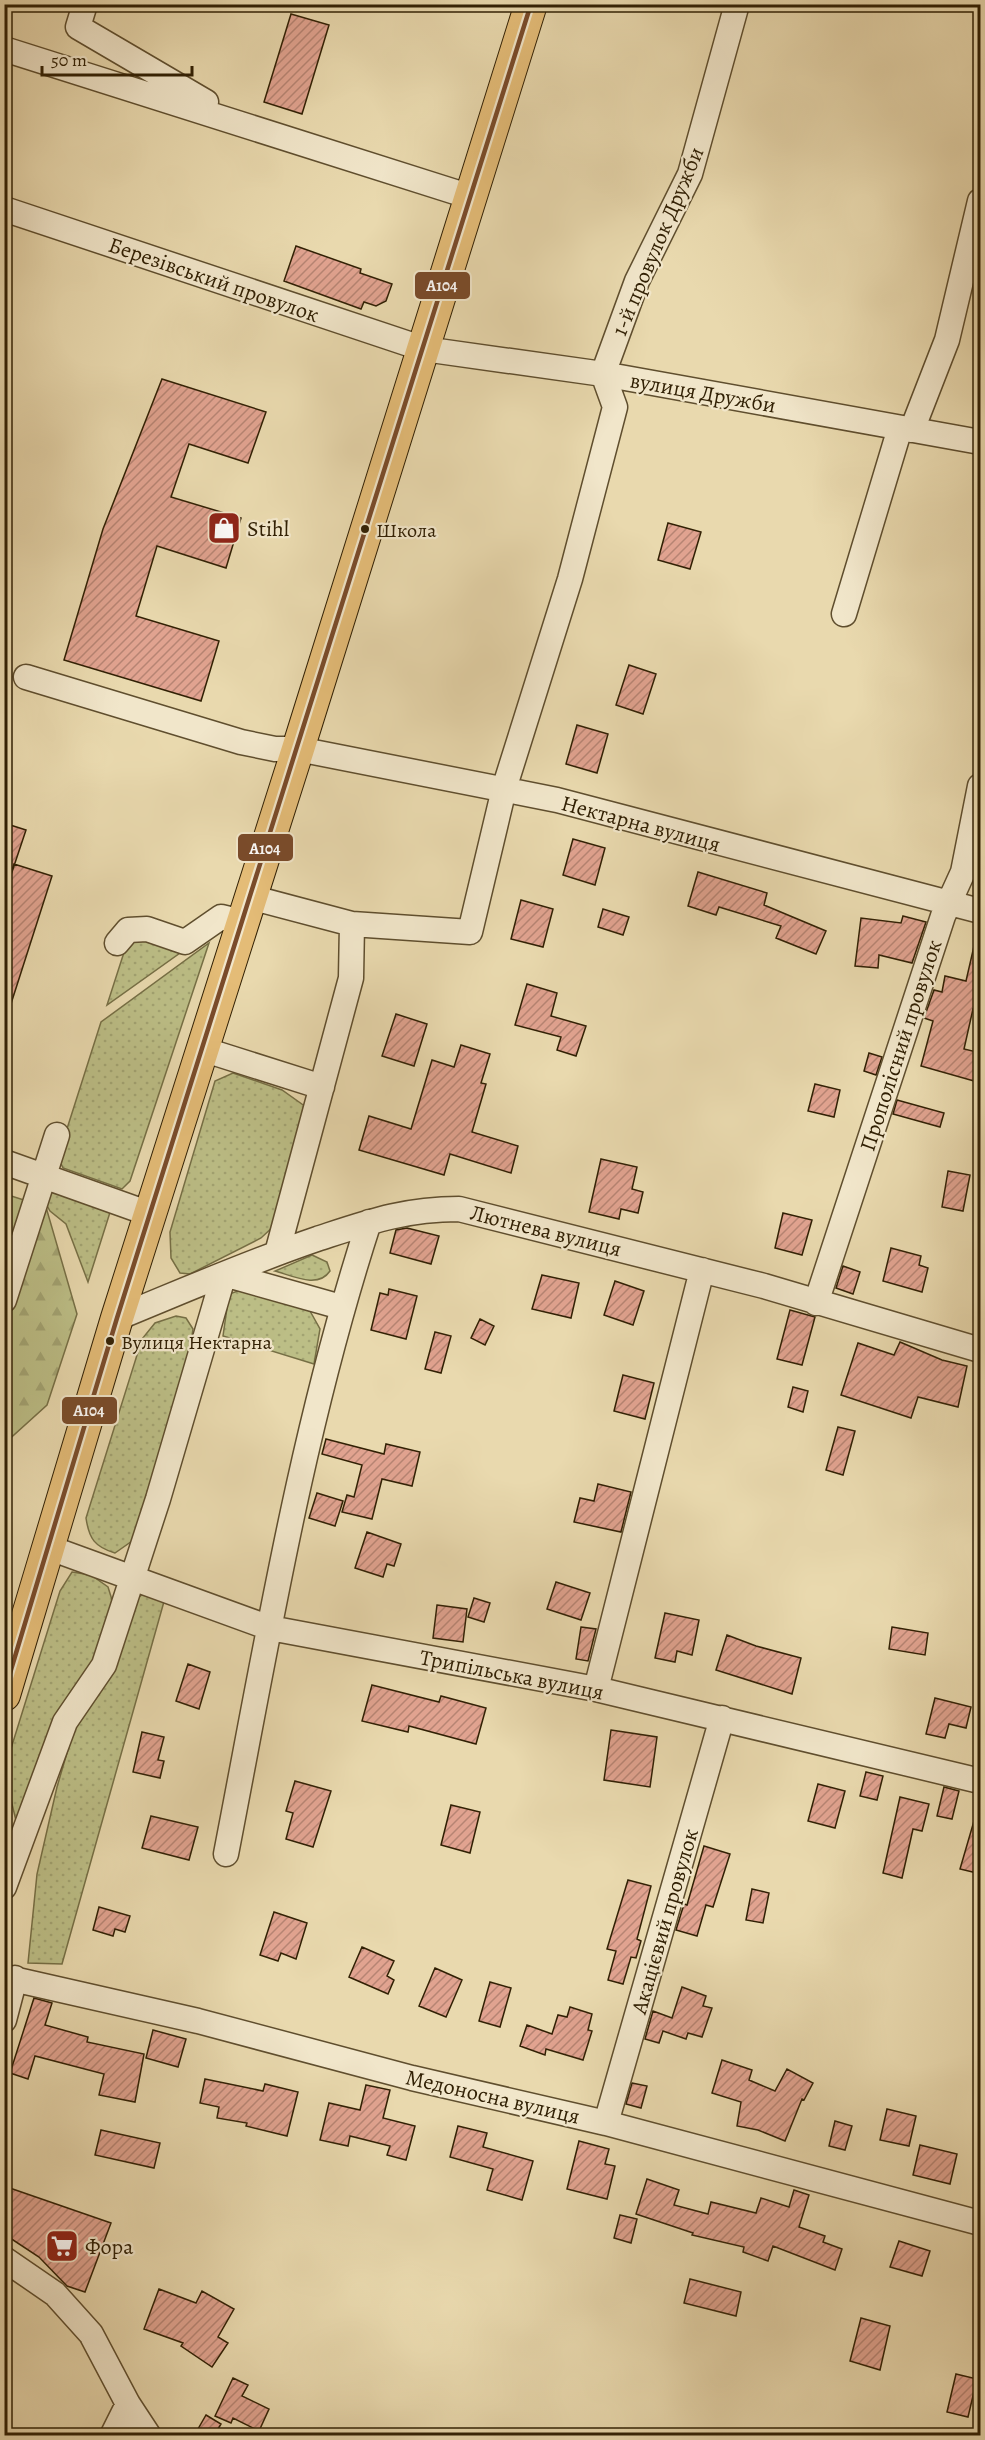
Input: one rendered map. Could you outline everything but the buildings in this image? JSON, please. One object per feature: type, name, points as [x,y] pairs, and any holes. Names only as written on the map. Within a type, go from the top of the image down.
[{"type":"main road","points":[[4,1695],[9,1662],[50,1548],[117,1318],[531,4]]},
{"type":"street","points":[[85,4],[78,27],[243,124]]},
{"type":"street","name":"1-й провулок Дружби","points":[[603,374],[637,281],[690,174],[737,4]]},
{"type":"street","points":[[4,49],[471,196]]},
{"type":"street","points":[[844,614],[906,429],[947,340],[981,201]]},
{"type":"street","name":"Березівський провулок","points":[[4,209],[424,349]]},
{"type":"street","name":"вулиця Дружби","points":[[424,349],[603,374],[981,442]]},
{"type":"street","points":[[117,943],[128,930],[147,928],[185,942],[221,917],[246,909],[352,924],[470,932],[504,789],[570,579],[615,407],[603,374]]},
{"type":"street","name":"Нектарна вулиця","points":[[26,677],[241,742],[275,749],[298,749],[557,800],[981,911]]},
{"type":"street","name":"Прополісний провулок","points":[[816,1303],[943,916],[963,872],[981,786]]},
{"type":"street","points":[[277,1253],[351,978],[352,924]]},
{"type":"street","points":[[202,1049],[322,1087]]},
{"type":"street","points":[[4,1300],[57,1135]]},
{"type":"street","points":[[4,1162],[150,1214]]},
{"type":"street","name":"Лютнева вулиця","points":[[117,1318],[277,1253],[369,1222],[418,1210],[459,1209],[764,1286],[981,1350]]},
{"type":"street","points":[[226,1854],[298,1480],[341,1307],[369,1222]]},
{"type":"street","points":[[596,1689],[702,1270]]},
{"type":"street","points":[[4,1887],[64,1722],[104,1665],[133,1579],[224,1274],[341,1307]]},
{"type":"street","name":"Трипільська вулиця","points":[[50,1548],[270,1628],[596,1689],[981,1781]]},
{"type":"street","name":"Акацієвий провулок","points":[[606,2123],[722,1718]]},
{"type":"street","points":[[4,2020],[10,1978]]},
{"type":"street","name":"Медоносна вулиця","points":[[10,1978],[198,2021],[412,2078],[606,2123],[981,2223]]},
{"type":"street","points":[[4,2259],[55,2294],[91,2334],[128,2404],[149,2436]]},
{"type":"street","points":[[112,2436],[128,2404]]},
{"type":"green space","points":[[151,937],[187,948],[107,1005],[128,940]]},
{"type":"green space","points":[[209,943],[130,1181],[122,1189],[63,1168],[58,1157],[101,1022]]},
{"type":"green space","points":[[233,1073],[282,1090],[306,1107],[276,1224],[261,1238],[190,1274],[180,1273],[171,1258],[170,1232],[215,1081]]},
{"type":"green space","points":[[49,1190],[112,1206],[88,1282],[66,1224],[50,1211],[45,1202]]},
{"type":"green space","points":[[5,1194],[46,1207],[77,1314],[47,1405],[5,1443]]},
{"type":"green space","points":[[312,1255],[327,1262],[330,1271],[319,1279],[305,1280],[275,1271]]},
{"type":"green space","points":[[244,1289],[310,1311],[320,1329],[314,1364],[223,1336],[229,1294]]},
{"type":"green space","points":[[176,1316],[186,1318],[193,1329],[184,1388],[132,1541],[115,1553],[102,1548],[94,1541],[86,1518],[142,1339],[155,1323]]},
{"type":"green space","points":[[72,1572],[91,1575],[108,1587],[113,1603],[101,1644],[18,1829],[4,1771],[60,1591]]},
{"type":"green space","points":[[144,1593],[165,1598],[62,1964],[28,1963],[37,1874],[57,1787],[76,1722],[132,1603]]},
{"type":"transit line","name":"А104","points":[[4,1693],[117,1318],[531,4]]},
{"type":"place","name":"Stihl","points":[[224,528]]},
{"type":"place","name":"Школа","points":[[365,529]]},
{"type":"place","name":"Вулиця Нектарна","points":[[110,1341]]},
{"type":"place","name":"Фора","points":[[62,2246]]}]
